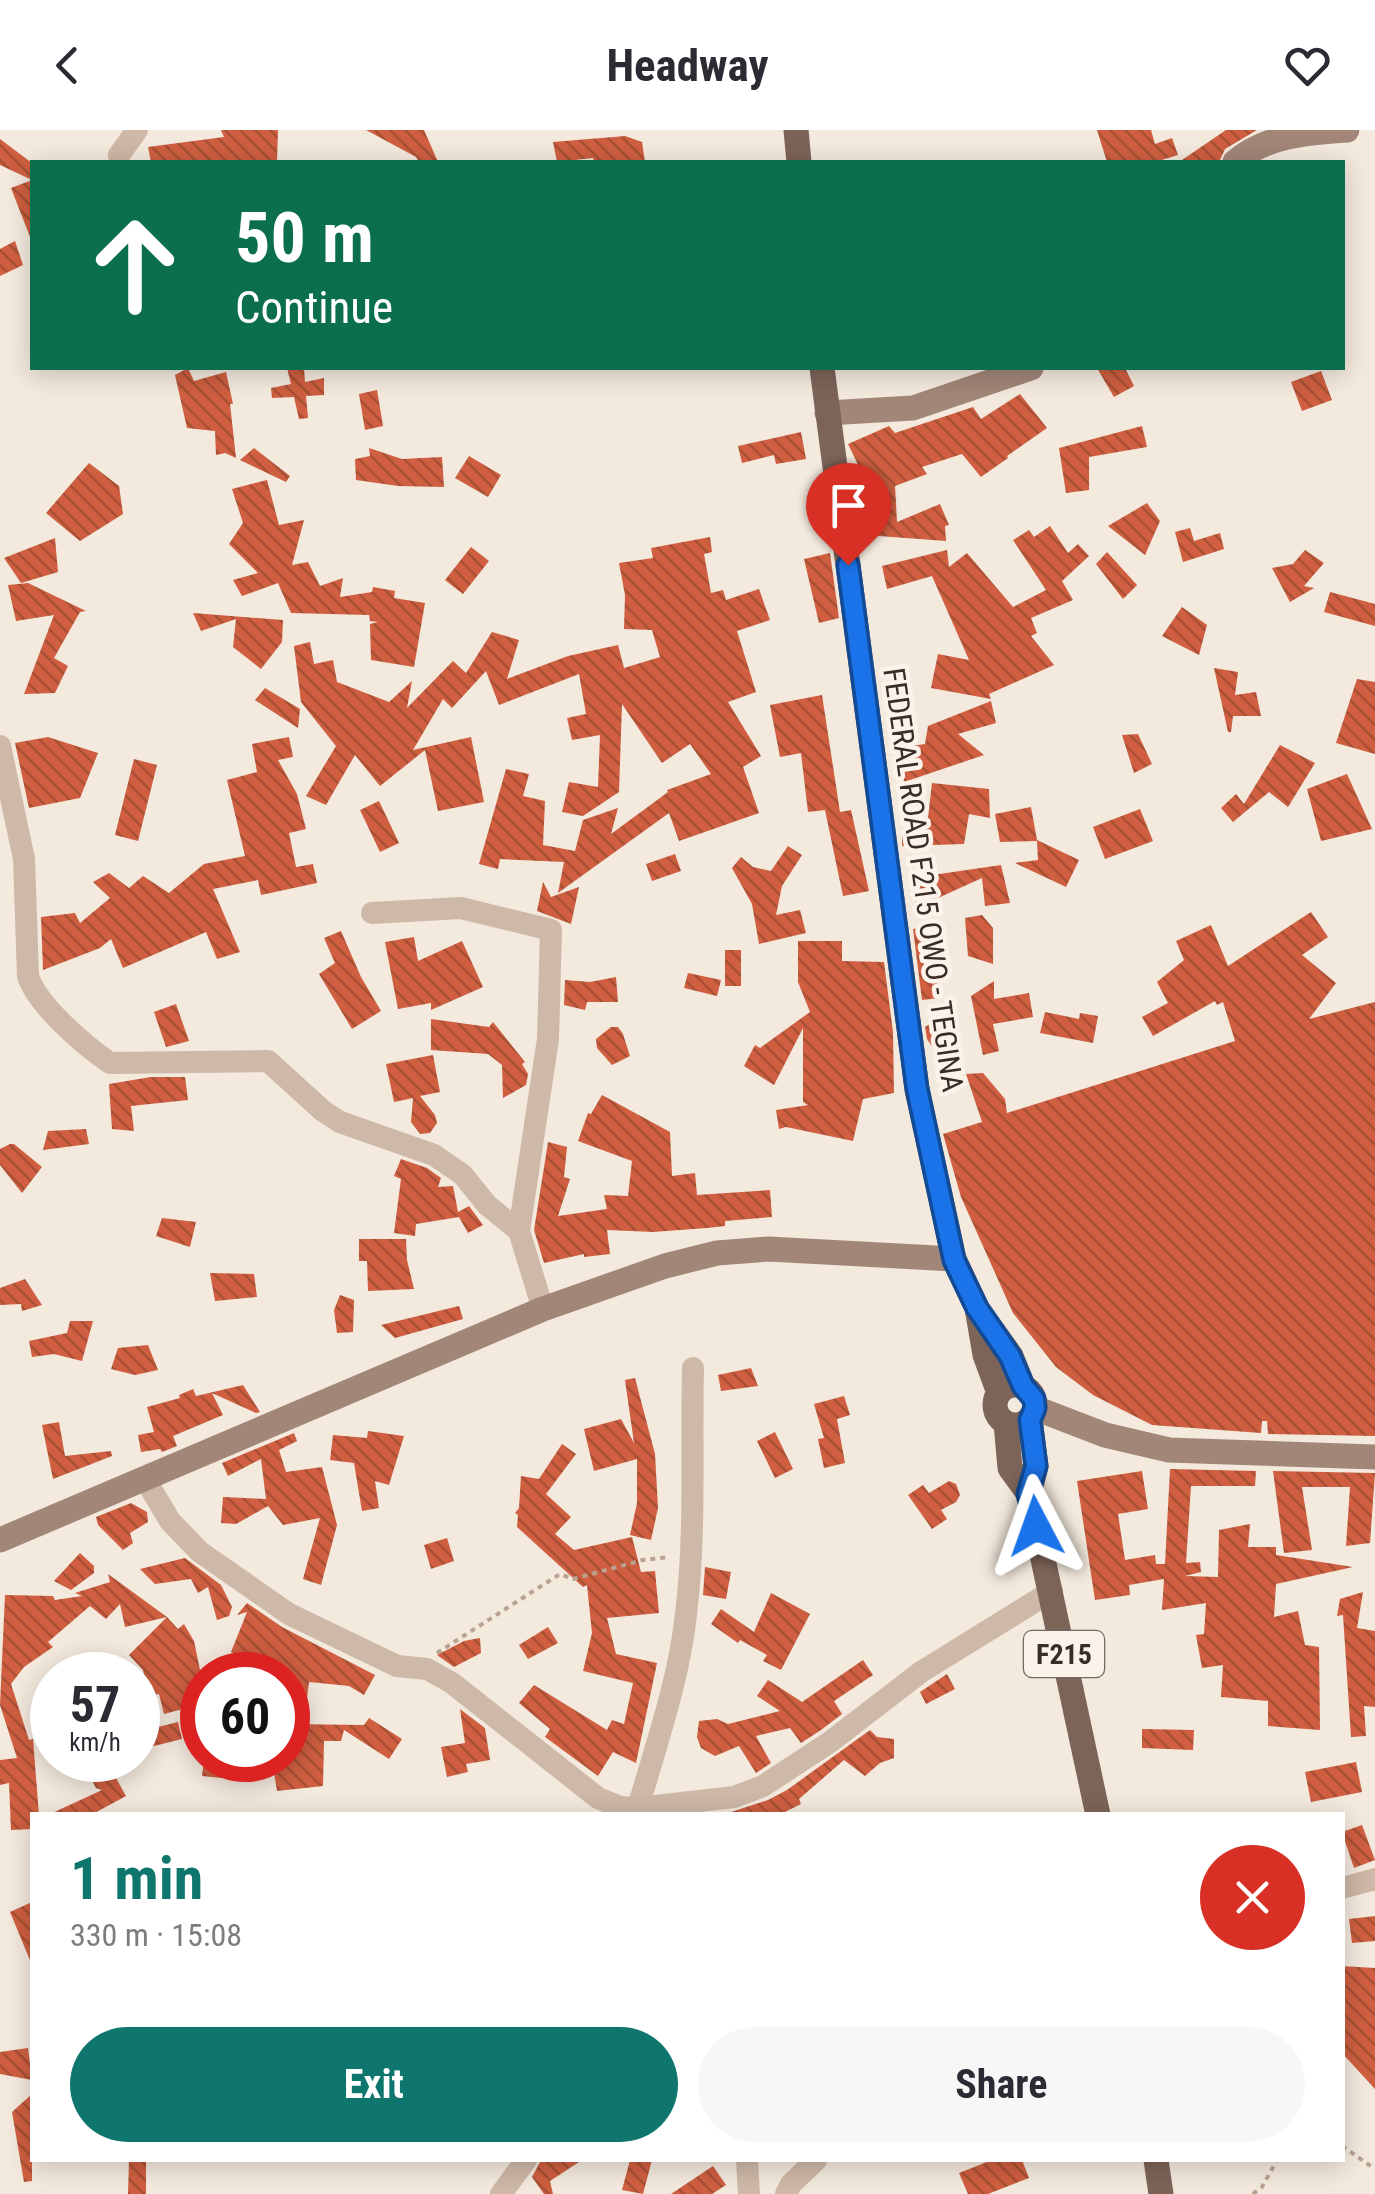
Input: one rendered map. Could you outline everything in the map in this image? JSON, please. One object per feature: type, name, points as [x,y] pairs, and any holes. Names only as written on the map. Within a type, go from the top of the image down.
[{"type":"main road","points":[[796,130],[799,160]]},
{"type":"main road","points":[[1238,160],[1265,144],[1299,134],[1347,130]]},
{"type":"main road","name":"FEDERAL ROAD F215 OWO - TEGINA","points":[[822,370],[917,1089],[954,1260],[977,1308],[985,1355],[1019,1406]]},
{"type":"main road","points":[[827,413],[913,408],[1026,370]]},
{"type":"main road","points":[[0,1540],[543,1309],[664,1266],[717,1253],[769,1249],[954,1260]]},
{"type":"main road","points":[[1019,1406],[1106,1435],[1169,1450],[1375,1457]]},
{"type":"main road","name":"F215","points":[[1019,1406],[1010,1468],[1028,1494],[1097,1812]]},
{"type":"main road","points":[[1156,2162],[1161,2194]]},
{"type":"street","points":[[119,156],[138,130]]},
{"type":"street","points":[[0,746],[24,859],[28,976],[32,988],[92,1050],[110,1064],[268,1061],[340,1122],[434,1154],[463,1175],[488,1205],[519,1231]]},
{"type":"street","points":[[372,913],[461,908],[550,930],[548,1039],[519,1231],[543,1309]]},
{"type":"street","points":[[638,1808],[686,1617],[691,1554],[693,1368]]},
{"type":"street","points":[[145,1478],[170,1521],[200,1552],[257,1592],[289,1614],[397,1666],[427,1669],[452,1683],[598,1798],[620,1807],[734,1806],[830,1742],[921,1672],[1052,1591]]},
{"type":"street","points":[[1345,1887],[1375,1879]]},
{"type":"street","points":[[501,2194],[525,2162]]},
{"type":"street","points":[[747,2162],[749,2194]]},
{"type":"street","points":[[786,2194],[814,2162]]},
{"type":"path","points":[[427,1669],[432,1656],[560,1574],[573,1580],[643,1560],[691,1554]]},
{"type":"path","points":[[1345,2148],[1375,2169]]},
{"type":"path","points":[[1253,2194],[1262,2187],[1276,2162]]},
{"type":"building","points":[[221,130],[278,130],[277,160],[151,160],[148,147],[224,137]]},
{"type":"building","points":[[366,130],[424,130],[437,160],[416,157]]},
{"type":"building","points":[[1097,130],[1151,130],[1155,144],[1172,138],[1178,155],[1162,160],[1106,160]]},
{"type":"building","points":[[1226,130],[1257,130],[1225,149],[1220,160],[1182,160]]},
{"type":"building","points":[[625,136],[642,142],[645,160],[557,160],[553,142]]},
{"type":"building","points":[[0,139],[30,162],[30,179],[0,165]]},
{"type":"building","points":[[30,181],[30,237],[11,188]]},
{"type":"building","points":[[15,241],[23,265],[0,276],[0,249]]},
{"type":"building","points":[[189,370],[194,381],[226,372],[233,404],[236,458],[225,453],[216,455],[215,431],[187,428],[175,375]]},
{"type":"building","points":[[288,370],[304,370],[305,382],[324,378],[324,395],[306,396],[308,418],[299,419],[294,397],[272,398],[271,388],[291,384]]},
{"type":"building","points":[[1098,370],[1126,370],[1134,386],[1114,397]]},
{"type":"building","points":[[1321,371],[1332,400],[1302,411],[1291,382]]},
{"type":"building","points":[[377,390],[383,426],[365,430],[359,394]]},
{"type":"building","points":[[1020,394],[1047,428],[1008,458],[981,477],[962,454],[922,467],[927,474],[895,486],[897,522],[940,504],[949,525],[945,526],[946,541],[865,535],[876,531],[867,494],[855,495],[852,472],[860,469],[848,444],[889,426],[895,433],[973,407],[981,419]]},
{"type":"building","points":[[1142,426],[1147,447],[1089,457],[1089,490],[1066,493],[1059,448]]},
{"type":"building","points":[[801,432],[806,459],[776,464],[774,455],[742,463],[738,446]]},
{"type":"building","points":[[254,448],[290,476],[286,482],[240,460]]},
{"type":"building","points":[[369,448],[402,459],[442,457],[444,487],[356,480],[355,459],[370,456]]},
{"type":"building","points":[[469,456],[501,475],[488,497],[455,478]]},
{"type":"building","points":[[89,463],[119,486],[123,514],[80,541],[46,513]]},
{"type":"building","points":[[267,480],[279,525],[304,520],[292,565],[308,562],[320,586],[343,578],[340,597],[372,592],[373,587],[395,591],[394,598],[425,603],[414,667],[371,660],[370,624],[378,622],[370,621],[369,615],[291,613],[278,583],[242,596],[233,580],[258,573],[229,544],[243,523],[232,489]]},
{"type":"building","points":[[1147,503],[1160,521],[1145,555],[1108,526]]},
{"type":"building","points":[[1050,526],[1068,553],[1078,544],[1089,556],[1062,581],[1073,600],[1031,618],[1037,633],[1031,636],[1054,665],[989,694],[991,699],[931,688],[938,654],[969,660],[932,576],[887,589],[882,566],[947,550],[949,567],[967,553],[1013,607],[1046,590],[1013,540],[1029,530],[1034,537]]},
{"type":"building","points":[[1190,528],[1194,541],[1220,533],[1224,549],[1183,562],[1175,532]]},
{"type":"building","points":[[710,537],[712,552],[704,554],[711,593],[723,590],[726,600],[759,589],[770,620],[737,631],[756,692],[728,702],[761,756],[743,767],[759,813],[679,841],[669,813],[558,893],[564,862],[500,859],[498,869],[479,864],[506,769],[529,774],[523,796],[545,801],[543,845],[575,851],[583,820],[618,808],[611,834],[667,790],[711,774],[690,744],[662,763],[622,704],[619,792],[583,816],[562,812],[569,782],[598,787],[600,735],[572,740],[567,718],[586,714],[579,674],[499,705],[486,671],[452,708],[443,699],[413,750],[471,737],[484,802],[438,811],[425,750],[380,786],[355,755],[326,805],[306,796],[336,746],[301,702],[294,646],[310,642],[314,664],[333,660],[337,682],[389,702],[412,681],[407,708],[453,661],[466,673],[492,632],[519,640],[507,679],[568,656],[618,645],[624,668],[660,657],[652,630],[624,629],[625,595],[619,563],[653,558],[651,548]]},
{"type":"building","points":[[55,538],[58,572],[21,583],[4,558]]},
{"type":"building","points":[[471,547],[489,561],[463,594],[445,580]]},
{"type":"building","points":[[1305,550],[1324,563],[1304,586],[1314,588],[1290,602],[1272,568],[1293,564]]},
{"type":"building","points":[[1107,552],[1137,585],[1123,599],[1096,564]]},
{"type":"building","points":[[830,553],[839,618],[819,623],[804,559]]},
{"type":"building","points":[[28,583],[86,611],[80,612],[54,658],[68,666],[55,693],[24,694],[54,615],[16,621],[8,585]]},
{"type":"building","points":[[1330,592],[1375,604],[1375,626],[1324,612]]},
{"type":"building","points":[[1182,607],[1207,625],[1199,655],[1162,636]]},
{"type":"building","points":[[193,613],[283,620],[282,642],[261,669],[233,647],[236,619],[201,631]]},
{"type":"building","points":[[1214,668],[1238,672],[1235,695],[1256,692],[1261,716],[1233,716],[1228,732]]},
{"type":"building","points":[[1357,679],[1375,682],[1375,754],[1336,743]]},
{"type":"building","points":[[265,688],[300,709],[298,728],[255,700]]},
{"type":"building","points":[[822,695],[840,812],[851,810],[869,891],[843,896],[825,810],[808,812],[801,753],[780,757],[770,705]]},
{"type":"building","points":[[991,701],[996,723],[958,734],[984,755],[904,782],[900,748],[925,744],[928,726]]},
{"type":"building","points":[[1138,734],[1152,764],[1134,773],[1122,735]]},
{"type":"building","points":[[48,737],[98,753],[80,798],[29,808],[15,743]]},
{"type":"building","points":[[289,737],[293,757],[278,760],[297,794],[306,829],[289,833],[296,867],[313,864],[317,883],[261,895],[258,880],[213,889],[240,952],[217,959],[206,932],[123,968],[111,939],[100,948],[43,970],[41,917],[75,913],[80,923],[110,898],[93,882],[109,873],[129,888],[143,876],[169,893],[204,864],[245,856],[227,780],[257,772],[252,744]]},
{"type":"building","points":[[1280,745],[1315,763],[1288,807],[1269,792],[1233,822],[1221,808],[1236,794],[1244,804]]},
{"type":"building","points":[[134,759],[157,765],[138,841],[115,835]]},
{"type":"building","points":[[1347,774],[1372,829],[1321,841],[1307,789]]},
{"type":"building","points":[[932,783],[989,789],[990,818],[969,814],[964,844],[902,846],[902,828],[927,826]]},
{"type":"building","points":[[379,801],[399,843],[380,852],[360,810]]},
{"type":"building","points":[[1031,807],[1037,840],[1079,860],[1066,887],[1015,863],[1038,860],[1037,841],[1000,842],[995,814]]},
{"type":"building","points":[[1140,809],[1153,841],[1105,859],[1093,827]]},
{"type":"building","points":[[788,846],[802,855],[782,886],[776,915],[800,910],[806,933],[759,944],[752,904],[732,868],[741,857],[753,867],[771,871]]},
{"type":"building","points":[[675,854],[681,871],[652,881],[646,864]]},
{"type":"building","points":[[1001,865],[1010,903],[985,906],[982,878],[916,908],[912,878]]},
{"type":"building","points":[[543,882],[551,897],[579,887],[571,924],[537,911]]},
{"type":"building","points":[[1311,912],[1328,937],[1302,955],[1336,983],[1309,1019],[1375,1002],[1375,1436],[1268,1434],[1267,1421],[1262,1421],[1261,1433],[1152,1425],[1093,1395],[1056,1367],[1013,1313],[961,1197],[943,1134],[982,1122],[966,1074],[983,1073],[1005,1099],[1007,1113],[1235,1041],[1223,1002],[1217,1005],[1215,1001],[1153,1036],[1142,1017],[1168,1003],[1157,982],[1184,960],[1176,941],[1211,925],[1228,966]]},
{"type":"building","points":[[982,915],[993,928],[993,964],[968,956],[965,918]]},
{"type":"building","points":[[932,925],[939,998],[922,1000],[913,929]]},
{"type":"building","points":[[341,931],[381,1011],[352,1029],[319,974],[335,963],[324,938]]},
{"type":"building","points":[[414,937],[418,961],[462,941],[483,987],[431,1010],[431,1003],[398,1009],[385,942]]},
{"type":"building","points":[[798,941],[842,941],[842,961],[884,962],[893,1032],[894,1093],[863,1099],[853,1141],[786,1127],[779,1129],[776,1110],[808,1105],[803,1102],[803,1028],[774,1085],[744,1066],[755,1045],[760,1048],[810,1012],[798,982]]},
{"type":"building","points":[[725,950],[741,950],[741,986],[725,986]]},
{"type":"building","points":[[688,973],[721,980],[717,996],[684,988]]},
{"type":"building","points":[[616,977],[618,1002],[587,1002],[585,1010],[564,1005],[565,980],[590,982]]},
{"type":"building","points":[[994,981],[994,999],[1029,993],[1033,1017],[993,1024],[999,1051],[983,1055],[971,996]]},
{"type":"building","points":[[176,1004],[189,1041],[166,1047],[154,1012]]},
{"type":"building","points":[[1045,1012],[1079,1019],[1080,1013],[1098,1016],[1093,1043],[1040,1033]]},
{"type":"building","points":[[939,1018],[960,1044],[944,1064],[927,1039],[925,1027]]},
{"type":"building","points":[[431,1019],[489,1027],[493,1022],[525,1062],[522,1064],[528,1074],[526,1085],[503,1098],[502,1065],[488,1054],[431,1050]]},
{"type":"building","points":[[611,1027],[618,1027],[623,1034],[630,1056],[612,1065],[597,1048],[596,1039]]},
{"type":"building","points":[[433,1055],[440,1092],[420,1096],[437,1123],[430,1133],[420,1134],[411,1122],[413,1098],[394,1102],[386,1064]]},
{"type":"building","points":[[151,1077],[185,1077],[188,1100],[131,1106],[134,1131],[112,1129],[109,1084]]},
{"type":"building","points":[[602,1095],[670,1132],[672,1176],[695,1173],[697,1195],[770,1190],[772,1217],[725,1221],[725,1226],[707,1228],[607,1230],[610,1254],[584,1254],[544,1263],[534,1230],[548,1142],[567,1147],[564,1177],[570,1179],[558,1216],[607,1209],[604,1195],[628,1196],[632,1161],[578,1141],[588,1113]]},
{"type":"building","points":[[86,1129],[89,1144],[43,1150],[48,1131]]},
{"type":"building","points":[[10,1144],[42,1167],[22,1193],[0,1165],[0,1149]]},
{"type":"building","points":[[401,1159],[427,1168],[441,1178],[438,1187],[453,1186],[458,1212],[469,1206],[483,1225],[468,1233],[459,1217],[416,1224],[415,1236],[394,1233],[401,1179],[394,1176]]},
{"type":"building","points":[[162,1218],[196,1222],[190,1247],[156,1236]]},
{"type":"building","points":[[359,1239],[406,1239],[414,1289],[368,1291],[367,1261],[359,1261]]},
{"type":"building","points":[[210,1273],[254,1274],[257,1297],[215,1301]]},
{"type":"building","points":[[25,1279],[42,1305],[22,1311],[21,1304],[0,1305],[0,1288]]},
{"type":"building","points":[[340,1295],[354,1300],[353,1332],[337,1333],[334,1310]]},
{"type":"building","points":[[459,1306],[463,1319],[395,1338],[381,1325]]},
{"type":"building","points":[[70,1321],[93,1321],[82,1361],[54,1354],[32,1357],[29,1341],[67,1333]]},
{"type":"building","points":[[148,1345],[158,1370],[135,1375],[111,1369],[118,1348]]},
{"type":"building","points":[[751,1368],[758,1386],[721,1391],[718,1375]]},
{"type":"building","points":[[635,1378],[655,1454],[658,1508],[651,1540],[630,1535],[637,1503],[637,1459],[594,1471],[584,1429],[621,1419],[634,1443],[625,1380]]},
{"type":"building","points":[[243,1385],[260,1412],[212,1393],[223,1415],[173,1436],[177,1446],[162,1452],[141,1452],[138,1435],[154,1432],[147,1407],[180,1398],[179,1395],[193,1389],[196,1396]]},
{"type":"building","points":[[844,1396],[850,1415],[837,1419],[845,1463],[824,1468],[818,1439],[824,1438],[814,1404]]},
{"type":"building","points":[[59,1422],[65,1456],[111,1451],[112,1456],[53,1479],[42,1425]]},
{"type":"building","points":[[368,1431],[404,1436],[389,1485],[375,1481],[379,1508],[362,1511],[354,1463],[330,1460],[333,1435],[367,1438]]},
{"type":"building","points":[[775,1432],[793,1469],[775,1478],[757,1441]]},
{"type":"building","points":[[294,1433],[297,1441],[279,1450],[286,1472],[322,1467],[337,1525],[321,1585],[303,1579],[320,1518],[283,1525],[268,1506],[236,1524],[221,1523],[223,1497],[266,1499],[261,1459],[228,1476],[222,1463]]},
{"type":"building","points":[[562,1444],[576,1454],[546,1494],[571,1517],[555,1534],[574,1550],[632,1537],[641,1572],[655,1571],[659,1613],[607,1618],[616,1654],[657,1663],[636,1763],[613,1752],[598,1776],[545,1737],[550,1729],[519,1703],[534,1685],[607,1730],[612,1720],[624,1724],[633,1683],[583,1671],[592,1633],[587,1585],[583,1587],[517,1527],[515,1513],[519,1508],[521,1476],[539,1479]]},
{"type":"building","points":[[1170,1469],[1256,1471],[1255,1486],[1191,1486],[1186,1563],[1200,1562],[1201,1572],[1185,1576],[1218,1577],[1219,1530],[1250,1524],[1248,1547],[1276,1547],[1276,1555],[1353,1567],[1276,1584],[1274,1617],[1298,1611],[1305,1645],[1319,1647],[1320,1730],[1268,1726],[1268,1701],[1221,1697],[1223,1665],[1202,1668],[1196,1635],[1204,1634],[1206,1603],[1162,1610],[1164,1579],[1129,1585],[1130,1595],[1095,1600],[1077,1481],[1142,1471],[1148,1509],[1118,1514],[1125,1560],[1155,1555],[1156,1564],[1165,1564]]},
{"type":"building","points":[[1273,1471],[1375,1473],[1370,1543],[1346,1546],[1350,1487],[1302,1487],[1312,1550],[1284,1553]]},
{"type":"building","points":[[949,1481],[956,1484],[960,1495],[956,1502],[941,1510],[947,1519],[932,1529],[908,1495],[923,1485],[929,1493]]},
{"type":"building","points":[[131,1503],[147,1512],[148,1522],[130,1533],[133,1543],[123,1550],[98,1525],[96,1517]]},
{"type":"building","points":[[447,1538],[454,1561],[431,1569],[424,1545]]},
{"type":"building","points":[[80,1553],[94,1566],[94,1573],[71,1590],[54,1581]]},
{"type":"building","points":[[185,1558],[221,1585],[232,1607],[229,1616],[217,1620],[208,1587],[198,1593],[191,1579],[155,1584],[140,1569]]},
{"type":"building","points":[[705,1567],[731,1572],[726,1599],[703,1595]]},
{"type":"building","points":[[108,1574],[167,1617],[125,1627],[120,1604],[106,1619],[90,1606],[48,1642],[53,1647],[46,1652],[30,1652],[30,1663],[11,1684],[30,1740],[30,1782],[36,1782],[39,1812],[30,1812],[30,1829],[11,1830],[9,1783],[0,1785],[0,1760],[17,1758],[0,1705],[5,1595],[53,1596],[55,1600],[82,1596],[75,1593],[110,1582]]},
{"type":"building","points":[[1363,1592],[1357,1628],[1375,1631],[1375,1707],[1364,1706],[1366,1736],[1351,1737],[1343,1615],[1337,1616],[1340,1599]]},
{"type":"building","points":[[771,1593],[810,1614],[781,1670],[763,1661],[767,1655],[740,1640],[738,1643],[711,1624],[721,1609],[754,1632]]},
{"type":"building","points":[[247,1603],[282,1627],[375,1675],[364,1695],[349,1686],[310,1682],[310,1652],[231,1652],[247,1612],[237,1615]]},
{"type":"building","points":[[167,1617],[178,1629],[184,1624],[196,1652],[180,1652],[180,1710],[164,1714],[160,1652],[132,1652]]},
{"type":"building","points":[[548,1627],[558,1643],[528,1659],[519,1645]]},
{"type":"building","points":[[480,1638],[481,1653],[454,1667],[437,1655],[464,1641]]},
{"type":"building","points":[[863,1660],[873,1675],[834,1701],[842,1714],[821,1730],[801,1743],[790,1728],[756,1736],[771,1763],[756,1773],[739,1746],[715,1756],[701,1748],[697,1737],[699,1721],[717,1719],[728,1724],[780,1711],[757,1696],[768,1680],[802,1702]]},
{"type":"building","points":[[947,1674],[955,1689],[926,1704],[920,1692]]},
{"type":"building","points":[[460,1709],[485,1728],[490,1760],[466,1764],[468,1772],[447,1777],[441,1747],[465,1743]]},
{"type":"building","points":[[369,1718],[402,1739],[389,1759],[344,1730],[341,1741],[324,1741],[323,1786],[277,1791],[276,1782],[310,1782],[310,1724],[364,1725]]},
{"type":"building","points":[[178,1722],[180,1740],[160,1744],[160,1726]]},
{"type":"building","points":[[1142,1729],[1194,1730],[1193,1750],[1142,1748]]},
{"type":"building","points":[[870,1730],[877,1737],[894,1739],[894,1758],[880,1763],[865,1776],[844,1760],[799,1799],[801,1804],[785,1812],[731,1812],[787,1790]]},
{"type":"building","points":[[1356,1762],[1362,1792],[1311,1802],[1305,1772]]},
{"type":"building","points":[[93,1782],[118,1782],[126,1796],[97,1812],[54,1812],[102,1790]]},
{"type":"building","points":[[1362,1825],[1375,1860],[1354,1868],[1345,1831]]},
{"type":"building","points":[[30,1903],[30,1960],[10,1912]]},
{"type":"building","points":[[1375,1916],[1375,1941],[1352,1943],[1349,1919]]},
{"type":"building","points":[[1345,1966],[1375,1968],[1375,2089],[1345,2056]]},
{"type":"building","points":[[28,2048],[30,2080],[0,2074],[0,2052]]},
{"type":"building","points":[[30,2096],[32,2181],[24,2182],[12,2112]]},
{"type":"building","points":[[129,2162],[146,2162],[146,2194],[128,2194]]},
{"type":"building","points":[[540,2162],[579,2162],[550,2181],[553,2194],[544,2194],[532,2177]]},
{"type":"building","points":[[629,2162],[651,2162],[643,2194],[622,2190]]},
{"type":"building","points":[[987,2162],[1023,2162],[1029,2178],[988,2194],[968,2194],[959,2173]]},
{"type":"building","points":[[713,2166],[726,2185],[712,2194],[671,2194]]},
{"type":"route","points":[[848,565],[917,1089],[954,1260],[977,1308],[1034,1399],[1030,1420],[1036,1466],[1028,1494],[1036,1526]]}]
